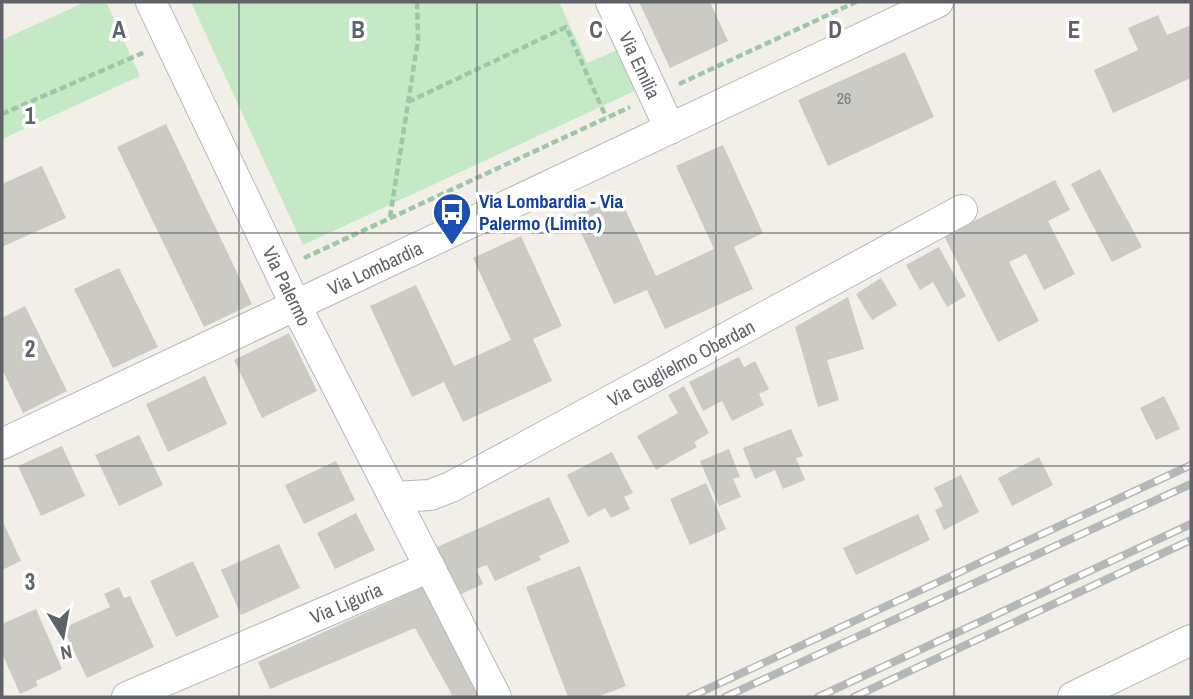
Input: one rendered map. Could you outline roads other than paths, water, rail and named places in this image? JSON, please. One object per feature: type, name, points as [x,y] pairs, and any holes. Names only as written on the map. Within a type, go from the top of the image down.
[{"type":"street","name":"Via Palermo","points":[[151,2],[296,306],[430,567]]},
{"type":"street","name":"Via Emilia","points":[[611,2],[670,129]]},
{"type":"street","name":"Via Lombardia","points":[[4,439],[296,306],[938,2]]},
{"type":"street","name":"Via Guglielmo Oberdan","points":[[394,496],[430,495],[452,487],[962,210]]},
{"type":"street","name":"Via Liguria","points":[[127,697],[430,567]]},
{"type":"street","points":[[430,567],[496,697]]},
{"type":"street","points":[[1073,697],[1191,640]]},
{"type":"railway","points":[[690,697],[1191,465]]},
{"type":"railway","points":[[725,697],[1191,484]]},
{"type":"railway","points":[[818,697],[1191,524]]},
{"type":"railway","points":[[854,697],[1191,540]]},
{"type":"place","name":"Via Lombardia - Via Palermo (Limito)","points":[[452,246]]}]
